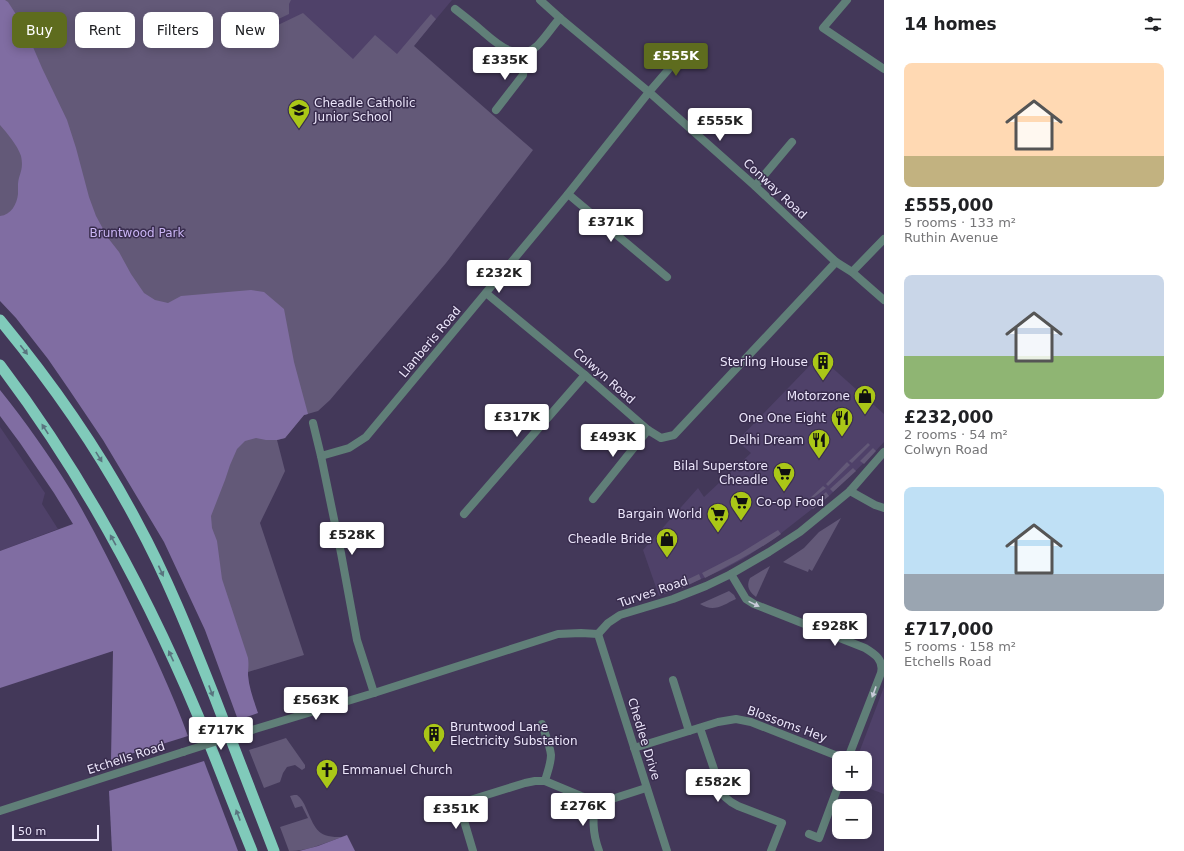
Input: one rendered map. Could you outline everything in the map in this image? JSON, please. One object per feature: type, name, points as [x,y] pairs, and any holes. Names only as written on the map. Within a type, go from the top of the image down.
[{"type":"highway","points":[[0,320],[43,374],[67,408],[111,476],[138,522],[165,578],[192,641],[274,851]]},
{"type":"highway","points":[[0,365],[65,458],[129,570],[198,717],[252,851]]},
{"type":"street","name":"Conway Road","points":[[540,0],[649,92],[755,186],[836,262],[852,272],[884,300]]},
{"type":"street","points":[[847,0],[823,28],[884,69]]},
{"type":"street","points":[[455,9],[500,46],[521,54],[536,47],[560,18]]},
{"type":"street","name":"Llanberis Road","points":[[321,456],[348,448],[366,437],[568,194],[649,92],[687,48]]},
{"type":"street","points":[[496,110],[523,75],[524,66],[521,54]]},
{"type":"street","points":[[755,186],[792,142]]},
{"type":"street","points":[[568,194],[667,277]]},
{"type":"street","points":[[852,272],[884,239]]},
{"type":"street","name":"Colwyn Road","points":[[486,293],[586,375],[648,430],[661,438],[674,435],[836,262]]},
{"type":"street","points":[[464,514],[586,375]]},
{"type":"street","points":[[313,423],[342,553],[357,640],[374,693],[558,634],[598,634]]},
{"type":"street","points":[[593,499],[648,430]]},
{"type":"street","name":"Turves Road","points":[[598,634],[608,623],[620,615],[686,595],[731,574],[769,552],[800,532],[850,491],[884,452]]},
{"type":"street","points":[[850,491],[875,505],[884,508]]},
{"type":"street","points":[[731,574],[746,599],[750,602],[865,648],[878,657],[883,668],[851,751]]},
{"type":"street","name":"Chedlee Drive","points":[[598,634],[667,851]]},
{"type":"street","points":[[673,680],[689,731]]},
{"type":"street","name":"Etchells Road","points":[[0,811],[252,730],[374,693]]},
{"type":"street","name":"Blossoms Hey","points":[[634,748],[689,731],[736,719],[778,732],[832,754]]},
{"type":"street","points":[[542,724],[551,756],[545,781]]},
{"type":"street","points":[[700,728],[725,797],[738,806],[782,822],[772,851]]},
{"type":"street","points":[[473,851],[455,805],[535,781],[545,781],[581,796],[595,800],[615,798],[646,788]]},
{"type":"street","points":[[809,834],[818,841],[836,791]]},
{"type":"street","points":[[595,800],[593,824],[599,851]]},
{"type":"shaded area","points":[[0,0],[5,0],[14,12],[12,12],[12,48],[33,48],[67,120],[89,197],[96,216],[108,238],[119,252],[131,274],[144,293],[155,300],[168,303],[181,296],[251,290],[264,292],[284,309],[294,362],[308,414],[304,415],[285,438],[266,440],[256,438],[245,441],[237,449],[211,516],[212,528],[217,541],[222,579],[248,658],[249,685],[258,713],[238,720],[205,630],[164,542],[103,440],[68,388],[48,359],[16,318],[0,301],[0,216],[7,214],[16,202],[22,165],[21,156],[17,148],[0,125]]},
{"type":"shaded area","name":"Cheadle Catholic Junior School","points":[[222,0],[452,0],[273,214],[236,48],[279,48],[279,12],[226,12]]},
{"type":"shaded area","points":[[819,356],[884,414],[884,442],[830,495],[775,538],[743,559],[722,570],[659,596],[643,550],[698,488],[704,497],[751,453],[737,441]]},
{"type":"shaded area","points":[[0,390],[45,451],[87,518],[169,687],[188,736],[111,760],[113,651],[0,688],[0,551],[73,524],[54,493],[0,416]]},
{"type":"shaded area","points":[[0,427],[45,493],[42,504],[58,529],[0,551]]},
{"type":"shaded area","points":[[884,687],[884,794],[872,790],[872,751],[860,751]]},
{"type":"shaded area","points":[[204,761],[238,851],[112,851],[109,791]]},
{"type":"shaded area","points":[[347,835],[355,851],[299,851],[318,846]]},
{"type":"green space","name":"Bruntwood Park","points":[[0,0],[291,0],[289,4],[289,14],[279,19],[279,12],[221,12],[221,48],[279,48],[279,24],[303,13],[353,59],[375,35],[397,54],[431,14],[436,19],[414,46],[533,150],[446,263],[330,400],[318,411],[304,415],[285,438],[277,440],[285,471],[260,523],[304,655],[248,672],[204,585],[0,285]]},
{"type":"green space","points":[[868,443],[870,445],[852,463],[849,461]]},
{"type":"green space","points":[[873,448],[876,451],[864,464],[860,461]]},
{"type":"green space","points":[[847,462],[850,465],[828,486],[826,484]]},
{"type":"green space","points":[[853,468],[856,471],[833,492],[830,489]]},
{"type":"green space","points":[[823,486],[826,488],[808,502],[807,501]]},
{"type":"green space","points":[[826,492],[829,496],[813,509],[810,506]]},
{"type":"green space","points":[[841,518],[812,571],[809,569],[808,572],[783,562],[804,548],[819,532]]},
{"type":"green space","points":[[778,530],[781,534],[772,540],[744,558],[705,578],[702,573],[739,554]]},
{"type":"green space","points":[[770,566],[756,597],[749,589],[748,584],[750,578]]},
{"type":"green space","points":[[699,574],[701,579],[682,588],[680,583]]},
{"type":"green space","points":[[729,591],[736,599],[723,606],[710,608],[700,604]]},
{"type":"green space","points":[[286,738],[305,765],[305,768],[302,770],[295,765],[287,767],[280,782],[264,788],[249,750]]},
{"type":"green space","points":[[297,795],[300,798],[315,826],[322,834],[327,836],[342,837],[310,848],[289,851],[280,827],[308,818],[302,806],[295,808],[290,796]]},
{"type":"place","name":"Cheadle Catholic Junior School","points":[[299,130]]},
{"type":"place","name":"Sterling House","points":[[823,382]]},
{"type":"place","name":"Motorzone","points":[[865,416]]},
{"type":"place","name":"One One Eight","points":[[842,438]]},
{"type":"place","name":"Delhi Dream","points":[[819,460]]},
{"type":"place","name":"Bilal Superstore Cheadle","points":[[784,492]]},
{"type":"place","name":"Co-op Food","points":[[741,522]]},
{"type":"place","name":"Bargain World","points":[[718,534]]},
{"type":"place","name":"Cheadle Bride","points":[[667,558]]},
{"type":"place","name":"Bruntwood Lane Electricity Substation","points":[[434,754]]},
{"type":"place","name":"Emmanuel Church","points":[[327,790]]}]
